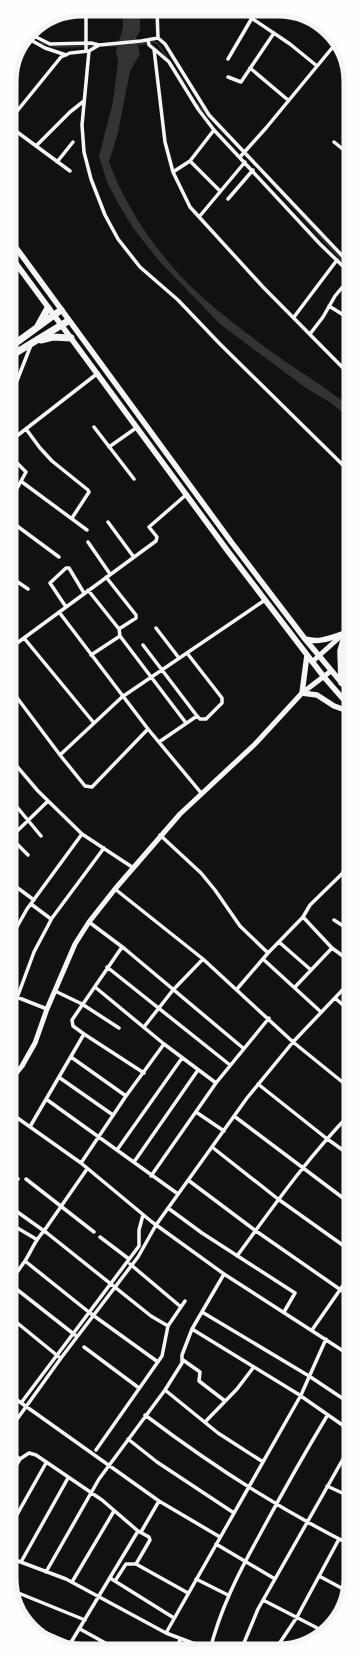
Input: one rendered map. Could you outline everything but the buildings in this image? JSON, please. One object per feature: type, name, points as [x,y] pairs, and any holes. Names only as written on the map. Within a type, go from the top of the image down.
[{"type":"highway","points":[[34,331],[48,308]]},
{"type":"highway","points":[[16,343],[61,310]]},
{"type":"highway","points":[[16,353],[68,321]]},
{"type":"highway","points":[[34,342],[53,337],[71,338]]},
{"type":"main road","points":[[16,248],[68,321],[232,543],[319,657],[344,686]]},
{"type":"main road","points":[[16,264],[227,550],[312,662],[344,700]]},
{"type":"main road","points":[[227,550],[232,543]]},
{"type":"main road","points":[[305,639],[324,641],[344,633]]},
{"type":"main road","points":[[312,662],[344,634]]},
{"type":"main road","points":[[341,683],[340,651],[344,637]]},
{"type":"main road","points":[[302,693],[307,655]]},
{"type":"main road","points":[[16,1073],[22,1066],[34,1043],[73,949],[89,922],[132,867],[160,836],[202,794],[255,744],[302,693],[331,671]]},
{"type":"main road","points":[[302,693],[317,695],[334,706],[344,710]]},
{"type":"street","points":[[86,16],[87,48],[81,134],[88,170],[108,221],[129,255],[140,267],[178,300],[218,343],[344,467]]},
{"type":"street","points":[[157,16],[158,38],[165,44],[209,115],[243,155],[295,210],[344,266]]},
{"type":"street","points":[[249,16],[317,66]]},
{"type":"street","points":[[228,59],[252,18]]},
{"type":"street","points":[[228,77],[240,83],[274,33]]},
{"type":"street","points":[[35,36],[50,44],[87,48],[101,45]]},
{"type":"street","points":[[16,112],[57,61],[66,55],[101,45],[140,42],[158,38]]},
{"type":"street","points":[[31,40],[45,48],[66,55]]},
{"type":"street","points":[[148,41],[154,49],[169,62],[198,109],[214,130],[243,155],[245,162],[252,170],[344,258]]},
{"type":"street","points":[[243,155],[333,47]]},
{"type":"street","points":[[154,49],[165,142],[173,172],[190,207],[344,369]]},
{"type":"street","points":[[250,68],[288,100]]},
{"type":"street","points":[[36,146],[70,112],[84,101]]},
{"type":"street","points":[[173,172],[190,162],[214,130]]},
{"type":"street","points":[[16,131],[70,171]]},
{"type":"street","points":[[57,162],[74,142]]},
{"type":"street","points":[[334,142],[344,150]]},
{"type":"street","points":[[190,162],[220,191]]},
{"type":"street","points":[[199,217],[245,162]]},
{"type":"street","points":[[228,199],[252,170]]},
{"type":"street","points":[[294,317],[338,260]]},
{"type":"street","points":[[310,334],[335,296],[344,285]]},
{"type":"street","points":[[329,306],[344,316]]},
{"type":"street","points":[[16,384],[34,342]]},
{"type":"street","points":[[16,437],[98,373]]},
{"type":"street","points":[[94,427],[134,479]]},
{"type":"street","points":[[109,448],[136,428]]},
{"type":"street","points":[[26,429],[52,461],[88,490],[89,492],[72,518]]},
{"type":"street","points":[[16,462],[25,470],[25,476],[16,492]]},
{"type":"street","points":[[22,482],[87,530]]},
{"type":"street","points":[[16,644],[157,538],[149,527],[187,494]]},
{"type":"street","points":[[108,522],[133,556]]},
{"type":"street","points":[[16,525],[59,557]]},
{"type":"street","points":[[88,542],[110,574]]},
{"type":"street","points":[[66,607],[50,583],[66,568],[69,568],[86,592],[119,629],[120,636],[186,723]]},
{"type":"street","points":[[106,577],[137,616],[119,629]]},
{"type":"street","points":[[16,581],[28,589]]},
{"type":"street","points":[[60,755],[122,697],[265,600]]},
{"type":"street","points":[[59,612],[122,697],[202,794]]},
{"type":"street","points":[[156,628],[179,658]]},
{"type":"street","points":[[91,655],[120,636]]},
{"type":"street","points":[[24,638],[94,723]]},
{"type":"street","points":[[143,645],[197,716],[200,719],[206,719],[222,703],[222,700],[187,653]]},
{"type":"street","points":[[16,696],[85,786],[92,787],[148,729]]},
{"type":"street","points":[[159,742],[197,716]]},
{"type":"street","points":[[16,765],[48,801],[82,834],[132,867]]},
{"type":"street","points":[[16,832],[48,801]]},
{"type":"street","points":[[16,806],[41,836]]},
{"type":"street","points":[[16,929],[31,904],[82,834]]},
{"type":"street","points":[[160,836],[201,873],[215,890],[240,926],[268,953]]},
{"type":"street","points":[[16,844],[28,855]]},
{"type":"street","points":[[47,1009],[17,998],[34,952],[51,919],[104,848]]},
{"type":"street","points":[[237,989],[268,953],[303,917],[310,905],[343,872]]},
{"type":"street","points":[[16,887],[34,900]]},
{"type":"street","points":[[115,889],[203,959],[269,1018],[293,1042],[344,1083]]},
{"type":"street","points":[[31,904],[51,919]]},
{"type":"street","points":[[303,917],[332,948],[344,957]]},
{"type":"street","points":[[334,920],[344,927]]},
{"type":"street","points":[[89,922],[122,947],[243,1048]]},
{"type":"street","points":[[279,942],[311,970]]},
{"type":"street","points":[[122,947],[82,1004],[72,1023],[73,1026],[84,1034],[144,1073]]},
{"type":"street","points":[[295,987],[332,948]]},
{"type":"street","points":[[144,1027],[173,990],[203,959]]},
{"type":"street","points":[[264,959],[321,1012]]},
{"type":"street","points":[[107,967],[230,1065]]},
{"type":"street","points":[[95,987],[164,1044],[216,1083]]},
{"type":"street","points":[[92,1314],[138,1257],[156,1225],[258,1084],[293,1042],[344,988]]},
{"type":"street","points":[[55,991],[82,1004],[119,1028]]},
{"type":"street","points":[[335,998],[344,1006]]},
{"type":"street","points":[[151,1176],[216,1083],[269,1018]]},
{"type":"street","points":[[31,1125],[60,1078],[84,1034]]},
{"type":"street","points":[[81,1163],[126,1096],[164,1044]]},
{"type":"street","points":[[71,1056],[126,1096]]},
{"type":"street","points":[[117,1150],[182,1058]]},
{"type":"street","points":[[134,1162],[198,1070]]},
{"type":"street","points":[[60,1078],[113,1115]]},
{"type":"street","points":[[258,1084],[344,1151]]},
{"type":"street","points":[[46,1099],[100,1136],[151,1176],[178,1194]]},
{"type":"street","points":[[196,1112],[224,1131]]},
{"type":"street","points":[[16,1116],[31,1125],[81,1163],[156,1225],[224,1274],[344,1351]]},
{"type":"street","points":[[234,1116],[344,1199]]},
{"type":"street","points":[[238,1256],[278,1199],[326,1138],[344,1120]]},
{"type":"street","points":[[212,1147],[278,1199],[344,1246]]},
{"type":"street","points":[[16,1274],[34,1247],[36,1239],[44,1231],[87,1169]]},
{"type":"street","points":[[26,1179],[94,1232]]},
{"type":"street","points":[[188,1180],[256,1231],[344,1293]]},
{"type":"street","points":[[168,1208],[295,1293],[284,1312]]},
{"type":"street","points":[[16,1210],[151,1316],[168,1326]]},
{"type":"street","points":[[21,1403],[76,1336],[140,1243],[139,1230],[143,1214]]},
{"type":"street","points":[[16,1227],[36,1239]]},
{"type":"street","points":[[100,1237],[181,1307]]},
{"type":"street","points":[[25,1261],[92,1314],[158,1362]]},
{"type":"street","points":[[46,1572],[91,1493],[109,1465],[164,1390],[183,1360],[182,1355],[192,1329],[224,1274]]},
{"type":"street","points":[[312,1330],[344,1283]]},
{"type":"street","points":[[16,1288],[76,1336]]},
{"type":"street","points":[[96,1450],[164,1352],[168,1326],[185,1301]]},
{"type":"street","points":[[202,1312],[309,1376],[344,1399]]},
{"type":"street","points":[[16,1322],[59,1357]]},
{"type":"street","points":[[192,1329],[237,1356],[253,1368],[301,1396],[327,1416],[344,1427]]},
{"type":"street","points":[[166,1633],[248,1486],[301,1396],[326,1339]]},
{"type":"street","points":[[84,1347],[139,1388]]},
{"type":"street","points":[[16,1418],[59,1357]]},
{"type":"street","points":[[183,1360],[200,1372],[198,1382],[225,1401]]},
{"type":"street","points":[[205,1422],[237,1389],[253,1368]]},
{"type":"street","points":[[164,1390],[205,1422],[263,1462]]},
{"type":"street","points":[[16,1399],[159,1501],[220,1537]]},
{"type":"street","points":[[145,1415],[191,1450],[276,1504],[344,1542]]},
{"type":"street","points":[[211,1644],[215,1628],[228,1595],[276,1504],[327,1416]]},
{"type":"street","points":[[128,1439],[157,1462],[234,1513]]},
{"type":"street","points":[[16,1466],[20,1459],[29,1453],[32,1453],[46,1464],[91,1493],[139,1531],[149,1537],[150,1540],[136,1564]]},
{"type":"street","points":[[16,1456],[20,1459]]},
{"type":"street","points":[[244,1644],[263,1600],[344,1457]]},
{"type":"street","points":[[16,1516],[46,1464]]},
{"type":"street","points":[[21,1562],[68,1478]]},
{"type":"street","points":[[328,1486],[344,1494]]},
{"type":"street","points":[[45,1632],[70,1643],[159,1501]]},
{"type":"street","points":[[72,1582],[114,1511]]},
{"type":"street","points":[[279,1644],[297,1617],[339,1539]]},
{"type":"street","points":[[216,1544],[275,1578]]},
{"type":"street","points":[[16,1560],[72,1582],[166,1633],[192,1644]]},
{"type":"street","points":[[115,1581],[126,1564],[136,1564],[188,1593]]},
{"type":"street","points":[[319,1576],[343,1590]]},
{"type":"street","points":[[110,1578],[174,1618]]},
{"type":"street","points":[[196,1579],[228,1595]]},
{"type":"street","points":[[18,1593],[85,1620]]},
{"type":"street","points":[[263,1600],[319,1629]]},
{"type":"street","points":[[80,1629],[107,1644]]},
{"type":"street","points":[[178,1644],[180,1640]]},
{"type":"shaded area","points":[[123,16],[140,16],[140,31],[136,38],[140,54],[130,71],[118,133],[109,162],[125,199],[159,251],[187,282],[209,303],[245,332],[344,403],[344,413],[331,403],[306,388],[221,325],[160,262],[133,228],[118,203],[107,182],[99,156],[113,102],[118,61],[116,52],[123,27]]},
{"type":"waterway","points":[[136,45],[154,42],[158,44],[183,82]]},
{"type":"waterway","points":[[40,43],[57,47],[95,46]]},
{"type":"waterway","points":[[101,46],[119,46]]},
{"type":"waterway","points":[[197,104],[207,114]]},
{"type":"waterway","points":[[264,175],[344,262]]}]
